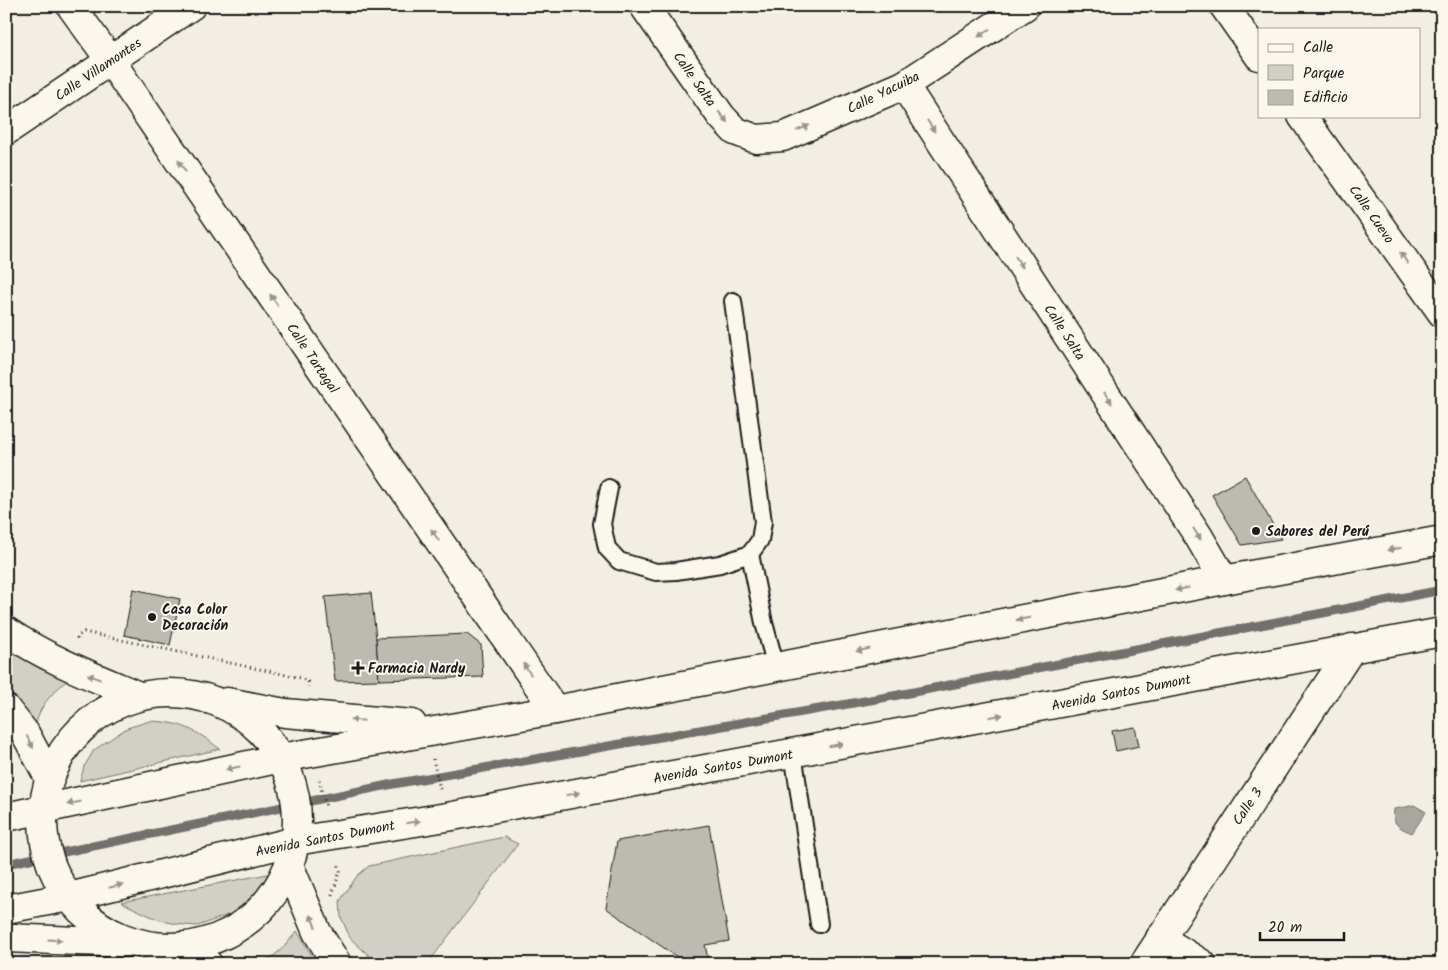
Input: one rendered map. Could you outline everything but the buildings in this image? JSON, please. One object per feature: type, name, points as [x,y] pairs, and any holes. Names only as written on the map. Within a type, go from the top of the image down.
[{"type":"main road","name":"Calle Tartagal","points":[[71,6],[110,60],[555,710]]},
{"type":"main road","name":"Calle Villamontes","points":[[6,131],[191,6]]},
{"type":"main road","name":"Calle Salta","points":[[644,6],[721,116],[735,130],[756,139]]},
{"type":"main road","name":"Calle Yacuiba","points":[[756,139],[783,137],[904,85],[1025,6]]},
{"type":"main road","points":[[1224,6],[1258,55]]},
{"type":"main road","name":"Calle Salta","points":[[904,85],[1200,538],[1224,580]]},
{"type":"main road","name":"Calle Cuevo","points":[[1304,118],[1437,296]]},
{"type":"main road","points":[[6,817],[43,819],[285,768],[458,726],[555,710],[1224,580],[1442,540]]},
{"type":"main road","points":[[6,631],[18,640],[69,667],[139,696]]},
{"type":"main road","name":"Avenida Santos Dumont","points":[[9,896],[63,888],[294,843],[330,825],[447,817],[1442,632]]},
{"type":"main road","name":"Calle 3","points":[[1144,964],[1352,648]]},
{"type":"main road","points":[[202,962],[158,946],[131,942],[96,924],[63,888],[43,819],[49,778],[63,750],[84,726],[109,708],[139,696],[170,693],[285,714],[458,726]]},
{"type":"main road","points":[[200,697],[232,710],[260,731],[285,768],[294,843],[311,917],[317,932],[336,964]]},
{"type":"main road","points":[[6,709],[25,733],[49,778]]},
{"type":"main road","points":[[6,938],[158,946],[208,942],[242,926],[270,899],[294,843]]},
{"type":"main road","points":[[1160,938],[1202,964]]},
{"type":"lane","points":[[609,488],[602,524],[607,548],[619,562],[656,572],[676,571],[720,564],[750,554],[760,540],[763,522],[733,301]]},
{"type":"lane","points":[[750,554],[764,623],[776,667]]},
{"type":"lane","points":[[793,753],[819,924]]},
{"type":"path","points":[[69,667],[78,636],[84,632],[301,678],[308,682],[305,715]]},
{"type":"path","points":[[434,764],[438,782]]},
{"type":"path","points":[[311,917],[329,905],[340,870],[317,772]]},
{"type":"path","points":[[6,862],[9,896]]},
{"type":"green space","points":[[6,647],[69,679],[44,705],[36,725],[6,689]]},
{"type":"green space","points":[[150,721],[171,723],[188,728],[220,749],[80,781],[84,767],[94,750],[127,728]]},
{"type":"green space","points":[[504,837],[518,844],[432,958],[432,964],[378,964],[350,938],[341,917],[340,901],[357,876],[369,866]]},
{"type":"green space","points":[[273,873],[261,892],[230,914],[198,926],[167,922],[121,902]]},
{"type":"green space","points":[[297,931],[317,964],[257,964],[280,951]]},
{"type":"shaded area","points":[[1414,805],[1426,812],[1412,833],[1397,825],[1394,819],[1394,809]]},
{"type":"waterway","points":[[6,864],[393,784],[893,696],[1442,590]]},
{"type":"place","name":"Sabores del Perú","points":[[1256,531]]},
{"type":"place","name":"Casa Color Decoración","points":[[152,617]]},
{"type":"place","name":"Farmacia Nardy","points":[[358,668]]}]
